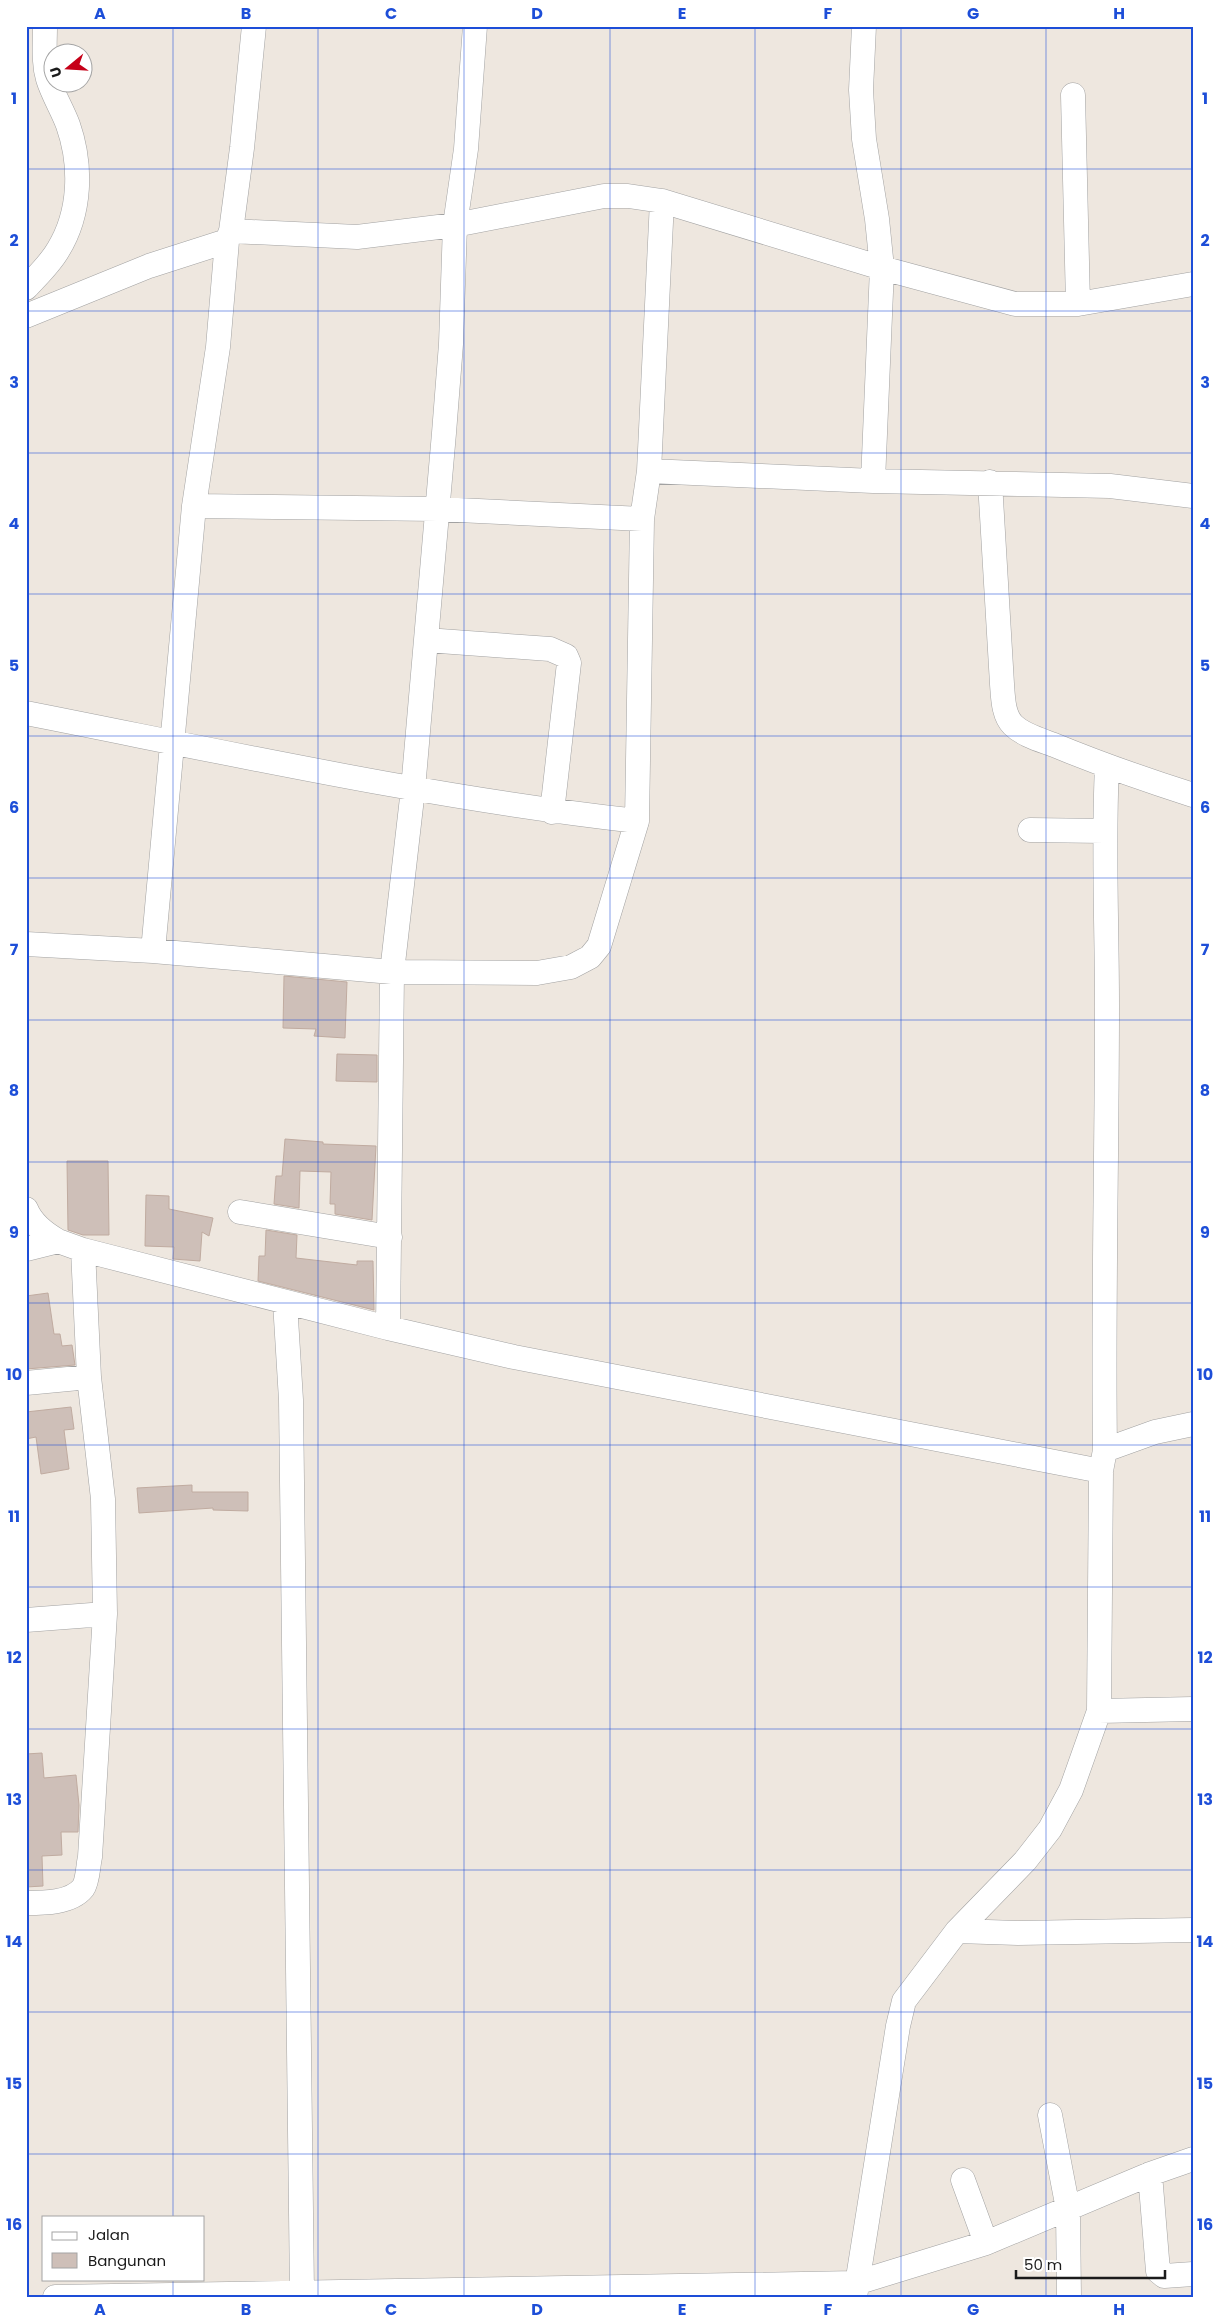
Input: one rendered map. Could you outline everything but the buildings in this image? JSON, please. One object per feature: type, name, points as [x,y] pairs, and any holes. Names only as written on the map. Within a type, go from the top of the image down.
[{"type":"street","points":[[26,288],[58,252],[75,211],[77,184],[74,148],[68,125],[48,79],[45,65],[46,26]]},
{"type":"street","points":[[153,951],[194,506],[218,347],[229,236],[242,148],[254,26]]},
{"type":"street","points":[[388,1328],[392,972],[413,788],[426,640],[451,344],[455,225],[466,149],[475,26]]},
{"type":"street","points":[[864,26],[861,90],[864,139],[877,219],[882,268],[873,481]]},
{"type":"street","points":[[1072,95],[1078,304]]},
{"type":"street","points":[[26,316],[229,236],[357,237],[455,225],[543,210],[604,196],[628,196],[662,201],[882,268],[1015,304],[1078,304],[1193,284]]},
{"type":"street","points":[[26,944],[153,951],[392,972],[537,973],[571,967],[590,957],[599,946],[637,821],[642,518],[649,471],[662,201]]},
{"type":"street","points":[[649,471],[873,481],[1110,486],[1193,496]]},
{"type":"street","points":[[990,482],[1004,704],[1009,719],[1014,726],[1030,735],[1107,767],[1193,795]]},
{"type":"street","points":[[194,506],[437,509],[642,518]]},
{"type":"street","points":[[426,640],[550,649],[566,656],[569,663],[552,812]]},
{"type":"street","points":[[26,713],[413,788],[552,812],[637,821]]},
{"type":"street","points":[[856,2290],[898,2026],[904,2001],[957,1931],[1006,1881],[1050,1829],[1071,1790],[1099,1711],[1107,1004],[1104,831],[1107,767]]},
{"type":"street","points":[[1030,830],[1104,831]]},
{"type":"street","points":[[26,1208],[45,1234],[83,1250],[388,1328],[524,1359],[1103,1460],[1155,1432],[1193,1424]]},
{"type":"street","points":[[240,1212],[390,1237]]},
{"type":"street","points":[[26,1249],[58,1241]]},
{"type":"street","points":[[26,1903],[50,1902],[73,1896],[84,1887],[90,1857],[105,1614],[103,1499],[88,1376],[83,1250]]},
{"type":"street","points":[[285,1302],[291,1400],[302,2293]]},
{"type":"street","points":[[26,1383],[88,1376]]},
{"type":"street","points":[[26,1620],[105,1614]]},
{"type":"street","points":[[1099,1711],[1193,1709]]},
{"type":"street","points":[[957,1931],[1018,1933],[1193,1930]]},
{"type":"street","points":[[1050,2115],[1068,2209],[1069,2297]]},
{"type":"street","points":[[55,2297],[302,2293],[856,2290],[986,2243],[1150,2174],[1193,2159]]},
{"type":"street","points":[[1150,2174],[1158,2272],[1164,2276],[1193,2274]]},
{"type":"street","points":[[963,2180],[986,2243]]}]
